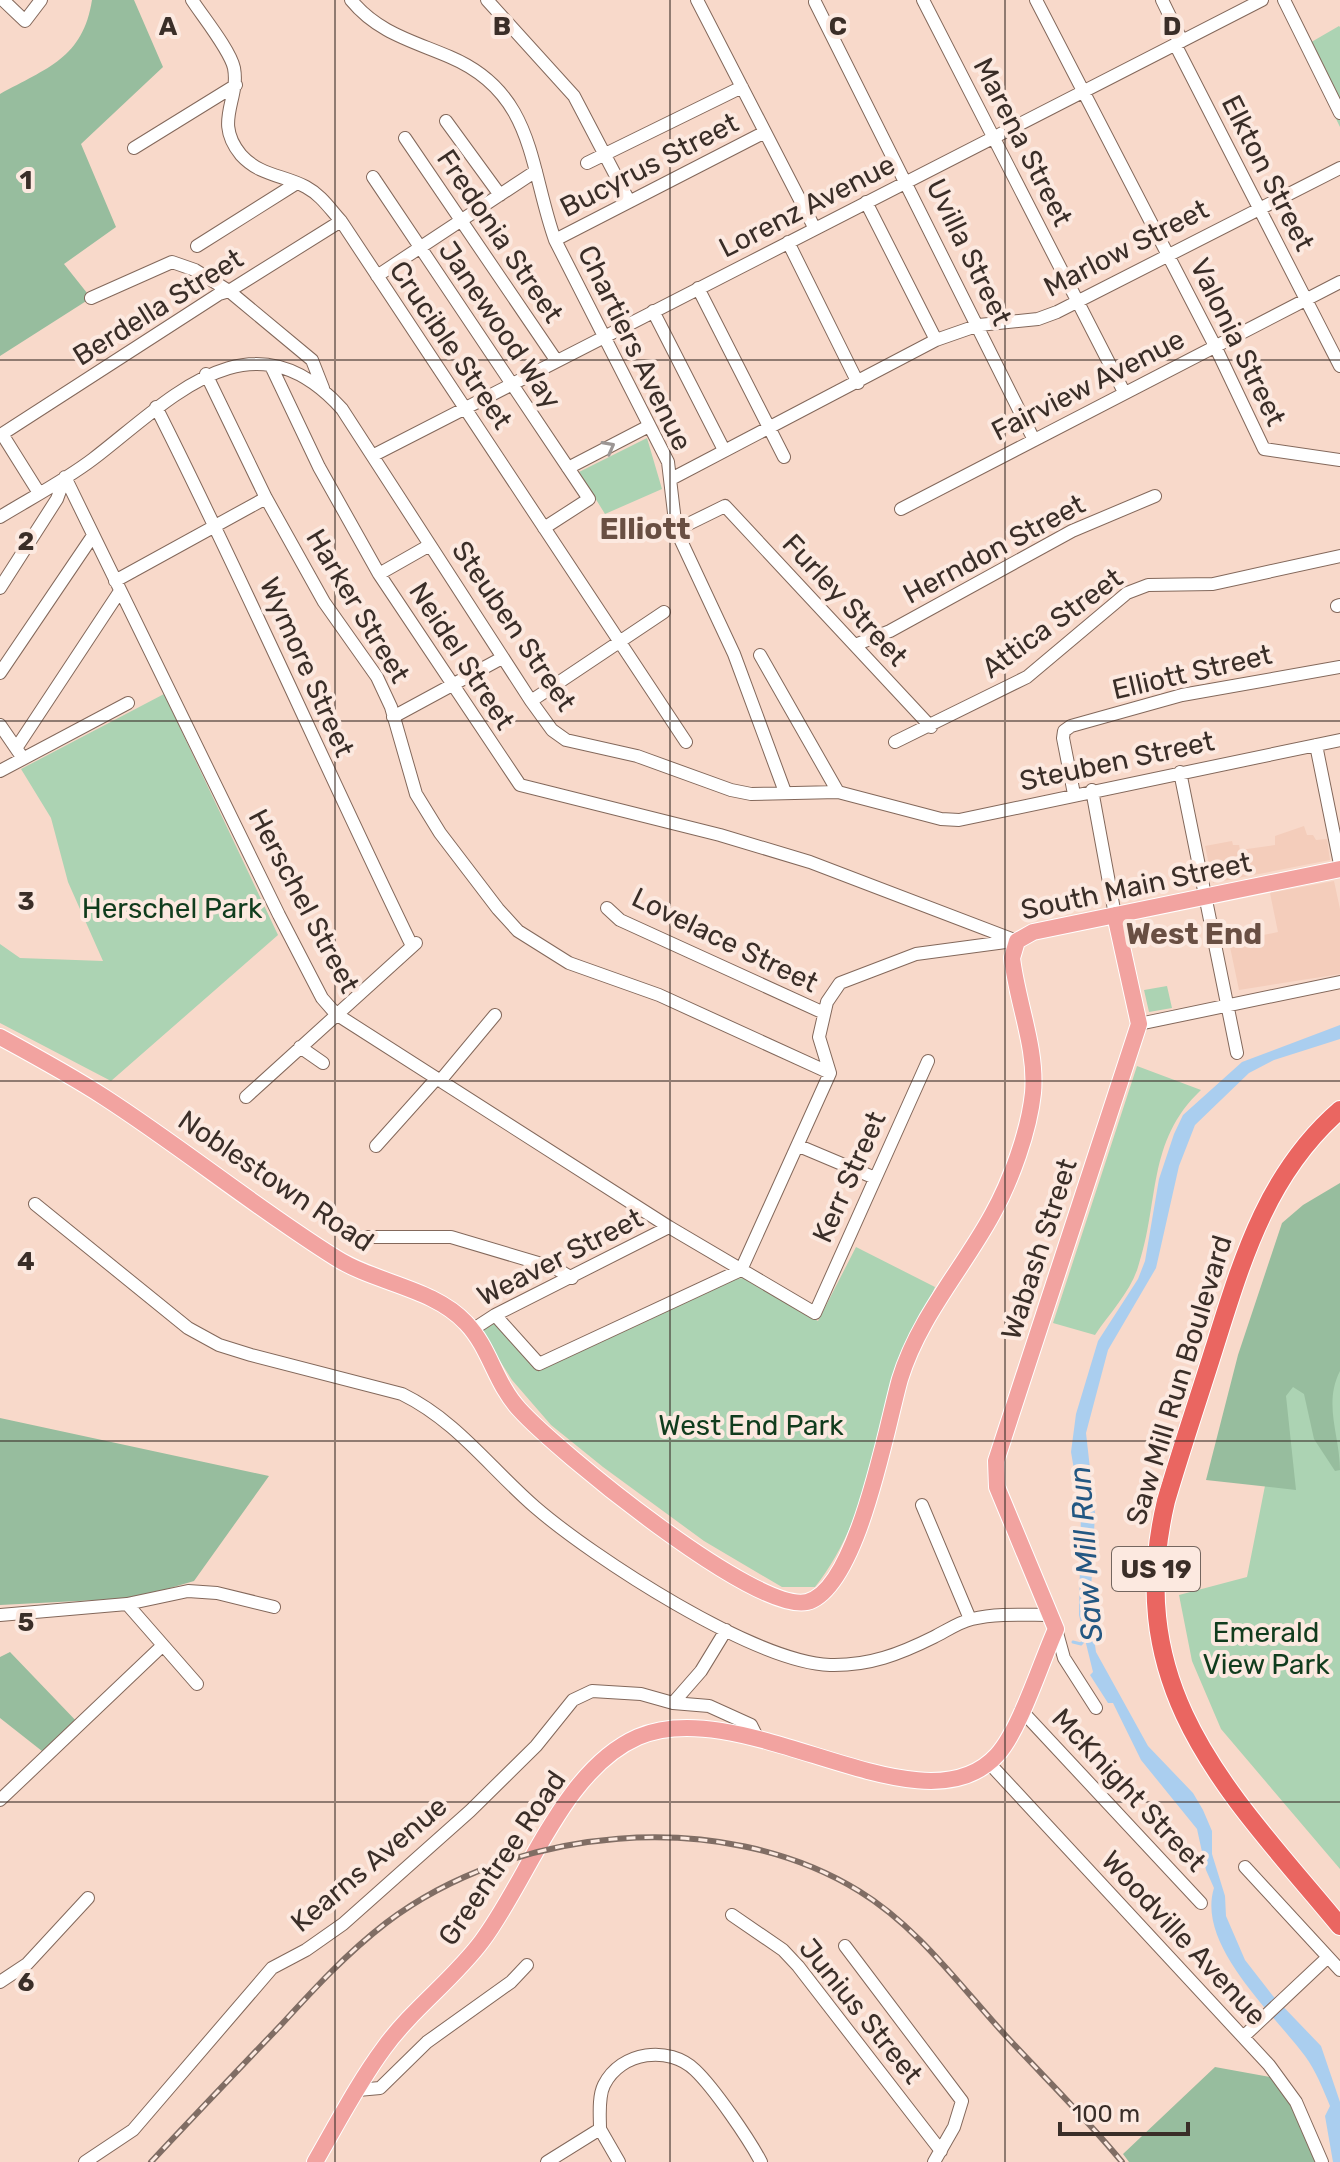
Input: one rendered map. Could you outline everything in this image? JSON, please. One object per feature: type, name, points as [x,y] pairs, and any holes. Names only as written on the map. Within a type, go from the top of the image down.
[{"type":"highway","name":"Saw Mill Run Boulevard","points":[[1340,1110],[1306,1144],[1281,1177],[1249,1239],[1166,1501],[1158,1544],[1155,1587],[1166,1667],[1196,1742],[1228,1791],[1340,1926]]},
{"type":"highway","name":"Saw Mill Run Boulevard","points":[[1340,1124],[1291,1183],[1260,1243],[1177,1504],[1169,1545],[1166,1587],[1177,1665],[1205,1737],[1237,1784],[1340,1909]]},
{"type":"main road","name":"South Main Street","points":[[1017,941],[1033,932],[1340,866]]},
{"type":"main road","points":[[1115,915],[1139,1024]]},
{"type":"main road","name":"Noblestown Road","points":[[0,1037],[102,1095],[335,1258],[448,1309],[472,1330],[500,1386],[521,1411],[625,1501],[686,1546],[776,1598],[798,1603],[820,1596],[835,1578],[871,1496],[910,1351],[934,1305],[992,1216],[1020,1140],[1033,1084],[1012,958],[1017,941]]},
{"type":"main road","name":"Wabash Street","points":[[1053,1622],[997,1487],[996,1461],[1139,1024]]},
{"type":"main road","points":[[989,1763],[1005,1744],[1021,1710],[1053,1622]]},
{"type":"main road","name":"Greentree Road","points":[[315,2162],[384,2048],[481,1943],[566,1805],[607,1757],[640,1736],[665,1728],[721,1730],[757,1737],[867,1771],[935,1783],[965,1777],[989,1763]]},
{"type":"street","points":[[3,0],[25,21],[41,0]]},
{"type":"street","points":[[134,148],[236,85],[233,63],[192,0]]},
{"type":"street","name":"Chartiers Avenue","points":[[351,0],[386,31],[454,58],[489,83],[512,109],[524,129],[555,240],[668,462],[676,530],[734,654],[785,792]]},
{"type":"street","points":[[487,0],[574,96],[629,201]]},
{"type":"street","points":[[697,0],[815,229]]},
{"type":"street","name":"Marena Street","points":[[923,0],[1124,392]]},
{"type":"street","name":"Valonia Street","points":[[1036,0],[1169,255],[1264,449],[1340,460]]},
{"type":"street","name":"Elkton Street","points":[[1162,0],[1178,43],[1340,366]]},
{"type":"street","name":"Lorenz Avenue","points":[[374,455],[1262,0]]},
{"type":"street","points":[[1284,0],[1340,113]]},
{"type":"street","name":"Uvilla Street","points":[[815,2],[1034,440]]},
{"type":"street","name":"Crucible Street","points":[[236,85],[226,122],[232,139],[256,167],[272,177],[297,183],[320,196],[341,221],[686,742]]},
{"type":"street","points":[[587,163],[742,87]]},
{"type":"street","points":[[446,121],[500,195]]},
{"type":"street","name":"Bucyrus Street","points":[[555,240],[765,132]]},
{"type":"street","name":"Fredonia Street","points":[[405,138],[556,360]]},
{"type":"street","name":"Marlow Street","points":[[671,479],[936,340],[979,325],[1038,319],[1340,168]]},
{"type":"street","points":[[377,276],[536,171]]},
{"type":"street","name":"Janewood Way","points":[[373,177],[589,499],[544,528]]},
{"type":"street","points":[[197,246],[297,183]]},
{"type":"street","points":[[866,202],[936,340]]},
{"type":"street","name":"Berdella Street","points":[[39,493],[2,434],[219,294],[229,291],[341,221]]},
{"type":"street","points":[[788,242],[858,383]]},
{"type":"street","points":[[91,298],[172,262],[195,270],[229,291],[312,360],[323,388]]},
{"type":"street","name":"Fairview Avenue","points":[[901,509],[1340,282]]},
{"type":"street","points":[[698,288],[784,457]]},
{"type":"street","points":[[653,311],[724,450]]},
{"type":"street","name":"Steuben Street","points":[[0,517],[65,477],[156,407],[206,374],[232,366],[272,368],[293,373],[323,388],[374,455],[531,701],[552,730],[566,740],[637,756],[731,790],[751,794],[838,792],[941,819],[959,820],[1340,740]]},
{"type":"street","name":"Neidel Street","points":[[272,368],[319,467],[379,574],[520,785],[720,835]]},
{"type":"street","name":"Harker Street","points":[[206,374],[266,498],[324,602],[377,677],[393,717],[416,794],[479,888],[518,931],[569,963],[659,995],[830,1073]]},
{"type":"street","name":"Wymore Street","points":[[156,407],[269,634],[319,755],[414,944],[336,1014]]},
{"type":"street","points":[[568,468],[649,426]]},
{"type":"street","points":[[0,588],[57,499],[65,477]]},
{"type":"street","name":"Herschel Street","points":[[65,477],[285,928],[322,998],[336,1014],[669,1227],[815,1313]]},
{"type":"street","name":"Herndon Street","points":[[855,645],[890,631],[1072,531],[1155,496]]},
{"type":"street","points":[[17,747],[118,586],[266,498]]},
{"type":"street","name":"Furley Street","points":[[676,530],[725,506],[931,727]]},
{"type":"street","points":[[0,673],[92,537]]},
{"type":"street","points":[[379,574],[430,545]]},
{"type":"street","name":"Attica Street","points":[[895,742],[931,727],[1027,677],[1127,593],[1148,585],[1213,584],[1340,556]]},
{"type":"street","points":[[531,701],[664,612]]},
{"type":"street","points":[[760,655],[838,792]]},
{"type":"street","points":[[393,717],[502,658]]},
{"type":"street","name":"Elliott Street","points":[[1074,794],[1063,738],[1064,731],[1071,726],[1182,695],[1340,667]]},
{"type":"street","points":[[0,771],[128,703]]},
{"type":"street","points":[[0,725],[23,760]]},
{"type":"street","points":[[1316,745],[1340,866]]},
{"type":"street","points":[[1180,772],[1237,1053]]},
{"type":"street","points":[[1092,790],[1115,915]]},
{"type":"street","name":"South Main Street","points":[[720,835],[810,862],[1017,941]]},
{"type":"street","name":"Lovelace Street","points":[[607,908],[620,920],[824,1013]]},
{"type":"street","points":[[495,1315],[539,1364],[741,1270],[830,1073],[819,1037],[833,992],[846,979],[889,967],[916,954],[993,941],[1017,941]]},
{"type":"street","points":[[1139,1024],[1340,982]]},
{"type":"street","points":[[246,1097],[336,1014]]},
{"type":"street","points":[[376,1146],[495,1015]]},
{"type":"street","points":[[300,1047],[323,1063]]},
{"type":"street","name":"Kerr Street","points":[[815,1313],[928,1061]]},
{"type":"street","points":[[799,1146],[875,1178]]},
{"type":"street","points":[[35,1204],[188,1328],[209,1339],[251,1355],[402,1394],[424,1405],[463,1435],[535,1507],[602,1557],[726,1630],[781,1657],[815,1664],[852,1665],[886,1659],[970,1619],[1053,1622]]},
{"type":"street","name":"Weaver Street","points":[[472,1330],[495,1315],[669,1227]]},
{"type":"street","points":[[362,1237],[451,1237],[555,1268],[572,1278]]},
{"type":"street","points":[[922,1505],[970,1619]]},
{"type":"street","points":[[0,1615],[127,1604],[188,1591],[217,1593],[274,1607]]},
{"type":"street","points":[[127,1604],[161,1647],[197,1684]]},
{"type":"street","name":"Wabash Street","points":[[1053,1622],[1064,1658],[1096,1708]]},
{"type":"street","points":[[673,1703],[701,1671],[726,1630]]},
{"type":"street","points":[[0,1800],[161,1647]]},
{"type":"street","name":"Kearns Avenue","points":[[85,2162],[133,2130],[272,1968],[306,1950],[343,1924],[536,1746],[573,1700],[592,1691],[612,1691],[673,1703],[709,1706],[731,1713],[751,1725],[757,1737]]},
{"type":"street","name":"McKnight Street","points":[[1021,1710],[1201,1903]]},
{"type":"street","name":"Woodville Avenue","points":[[989,1763],[1243,2037],[1288,2090],[1322,2162]]},
{"type":"street","points":[[1245,1867],[1340,1970]]},
{"type":"street","points":[[0,1982],[27,1964],[88,1898]]},
{"type":"street","name":"Junius Street","points":[[732,1915],[783,1950],[798,1966],[938,2156]]},
{"type":"street","points":[[845,1946],[962,2101],[938,2156]]},
{"type":"street","points":[[1243,2037],[1266,2012],[1328,1957]]},
{"type":"street","points":[[358,2090],[380,2088],[427,2042],[511,1982],[527,1965]]},
{"type":"street","points":[[619,2162],[600,2129],[604,2085],[633,2058],[665,2054],[695,2070],[761,2162]]},
{"type":"street","points":[[547,2162],[600,2129]]},
{"type":"shaded area","points":[[1304,826],[1307,835],[1313,835],[1316,840],[1327,839],[1330,860],[1213,883],[1205,846],[1232,841],[1233,845],[1239,845],[1240,850],[1275,845],[1275,836]]},
{"type":"shaded area","points":[[1334,881],[1340,909],[1340,974],[1239,990],[1229,942],[1278,932],[1270,893]]},
{"type":"green space","points":[[92,0],[134,0],[163,67],[81,144],[116,227],[64,264],[91,298],[0,356],[0,94],[47,68],[71,48],[87,20]]},
{"type":"green space","points":[[1340,27],[1340,127],[1301,48]]},
{"type":"green space","points":[[647,438],[662,489],[605,514],[579,472]]},
{"type":"green space","name":"Herschel Park","points":[[164,694],[278,935],[111,1081],[0,1023],[0,944],[20,958],[103,961],[68,882],[51,818],[21,769]]},
{"type":"green space","points":[[1167,986],[1172,1008],[1149,1012],[1144,990]]},
{"type":"green space","points":[[1137,1066],[1201,1090],[1183,1110],[1163,1152],[1145,1243],[1135,1276],[1095,1335],[1053,1323]]},
{"type":"green space","points":[[1340,1183],[1340,1371],[1335,1383],[1333,1408],[1340,1470],[1335,1471],[1314,1439],[1304,1394],[1293,1387],[1286,1396],[1296,1490],[1206,1480],[1238,1355],[1282,1223],[1303,1205]]},
{"type":"green space","name":"Emerald View Park","points":[[1340,1199],[1340,1869],[1221,1729],[1192,1661],[1179,1595],[1247,1577],[1291,1354]]},
{"type":"green space","name":"West End Park","points":[[856,1247],[935,1287],[907,1349],[848,1533],[815,1587],[782,1587],[704,1541],[603,1467],[551,1425],[512,1380],[481,1331],[495,1323],[538,1371],[733,1279],[744,1278],[818,1321]]},
{"type":"green space","points":[[0,1418],[269,1476],[194,1581],[136,1598],[0,1605]]},
{"type":"green space","points":[[10,1652],[80,1725],[47,1755],[0,1718],[0,1657]]},
{"type":"green space","points":[[1215,2067],[1270,2077],[1290,2101],[1318,2162],[1129,2162],[1123,2154]]},
{"type":"water","name":"Saw Mill Run","points":[[1340,1025],[1340,1039],[1274,1060],[1249,1073],[1195,1125],[1179,1166],[1156,1268],[1108,1350],[1086,1433],[1095,1513],[1090,1611],[1096,1652],[1148,1746],[1193,1793],[1203,1810],[1212,1831],[1212,1854],[1225,1896],[1226,1916],[1245,1960],[1273,1996],[1321,2046],[1340,2102],[1340,2162],[1333,2162],[1325,2116],[1330,2106],[1316,2074],[1305,2056],[1241,1978],[1216,1932],[1211,1910],[1214,1888],[1206,1870],[1197,1829],[1141,1760],[1113,1703],[1108,1703],[1090,1675],[1093,1672],[1079,1615],[1081,1511],[1071,1452],[1076,1414],[1098,1341],[1138,1279],[1145,1261],[1159,1179],[1183,1115],[1242,1062]]},
{"type":"waterway","name":"Saw Mill Run","points":[[1073,1642],[1081,1644],[1086,1638]]},
{"type":"railway","points":[[151,2162],[344,1959],[386,1923],[437,1890],[494,1865],[555,1848],[618,1839],[682,1838],[745,1846],[804,1864],[859,1891],[880,1906],[937,1958],[1122,2162]]},
{"type":"district","name":"Elliott","points":[[645,529]]},
{"type":"district","name":"West End","points":[[1194,934]]}]
